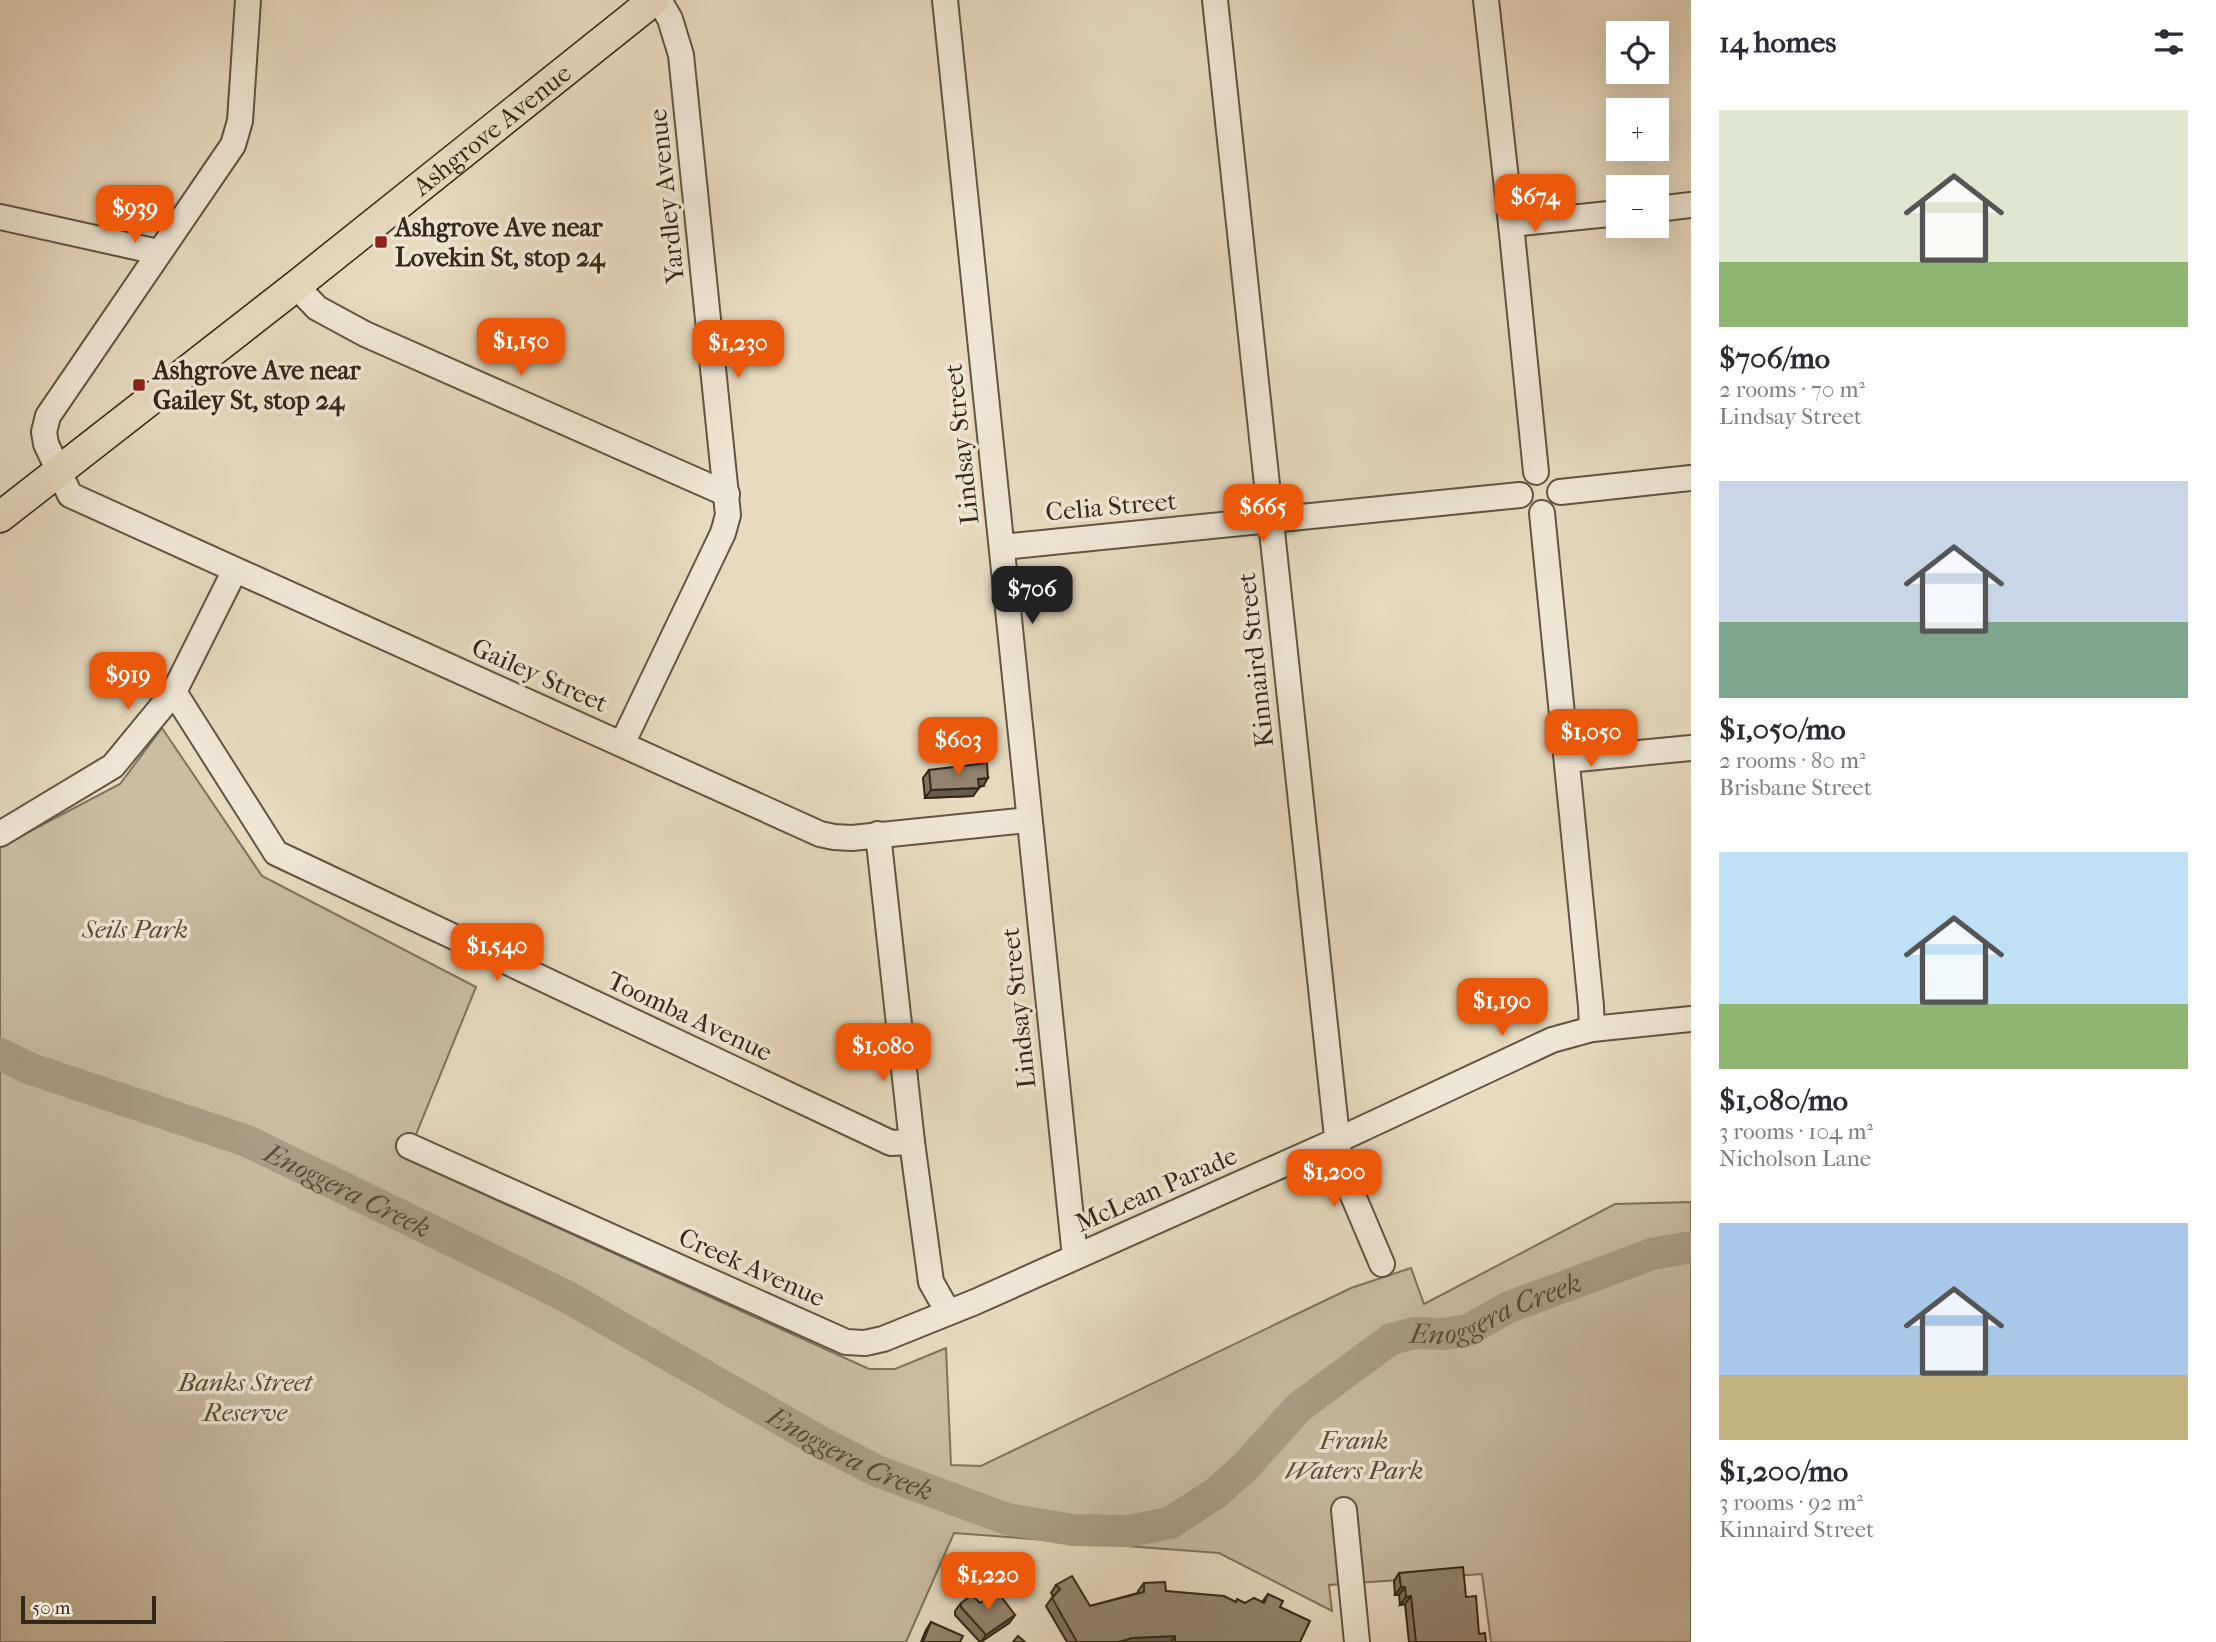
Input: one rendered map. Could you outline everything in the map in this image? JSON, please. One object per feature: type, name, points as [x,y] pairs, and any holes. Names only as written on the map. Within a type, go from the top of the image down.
[{"type":"main road","name":"Ashgrove Avenue","points":[[0,517],[656,0]]},
{"type":"street","name":"Gailey Street","points":[[248,0],[240,121],[228,153],[48,416],[44,432],[46,444],[70,495],[820,834],[852,838],[1028,820]]},
{"type":"street","name":"Yardley Avenue","points":[[622,744],[723,533],[727,516],[727,494],[681,55],[670,19],[656,0]]},
{"type":"street","name":"Lindsay Street","points":[[945,0],[1075,1257]]},
{"type":"street","name":"Kinnaird Street","points":[[1215,0],[1340,1166],[1382,1265]]},
{"type":"street","points":[[1486,0],[1535,472]]},
{"type":"street","points":[[1669,208],[1691,205]]},
{"type":"street","points":[[1511,224],[1606,214]]},
{"type":"street","points":[[0,217],[158,252]]},
{"type":"street","points":[[296,286],[317,308],[365,334],[727,494]]},
{"type":"street","points":[[1535,472],[1552,476],[1560,492],[1554,508],[1542,513],[1528,510],[1520,495],[1523,481],[1535,472]]},
{"type":"street","points":[[1560,492],[1691,478]]},
{"type":"street","name":"Celia Street","points":[[1002,547],[1520,495]]},
{"type":"street","points":[[1542,513],[1591,1029]]},
{"type":"street","points":[[0,834],[113,766],[174,692],[235,569]]},
{"type":"street","name":"Toomba Avenue","points":[[174,692],[276,853],[891,1143],[912,1142]]},
{"type":"street","points":[[1567,760],[1691,748]]},
{"type":"street","points":[[878,834],[930,1282],[948,1312]]},
{"type":"street","name":"McLean Parade","points":[[1075,1257],[1338,1140],[1552,1040],[1591,1029],[1691,1019]]},
{"type":"street","name":"Creek Avenue","points":[[409,1146],[846,1342],[865,1343],[883,1339],[1075,1257]]},
{"type":"street","points":[[1344,1510],[1357,1642]]},
{"type":"green space","points":[[162,728],[262,876],[476,987],[406,1159],[869,1369],[895,1369],[946,1348],[951,1465],[981,1466],[1351,1288],[1411,1268],[1424,1304],[1615,1204],[1691,1202],[1691,1642],[1491,1642],[1482,1574],[1329,1585],[1332,1611],[1219,1553],[954,1533],[906,1642],[0,1642],[0,847],[120,784]]},
{"type":"building","points":[[987,763],[988,778],[978,779],[979,788],[931,790],[929,770]]},
{"type":"building","points":[[1463,1567],[1466,1597],[1476,1596],[1479,1634],[1485,1633],[1486,1642],[1416,1642],[1411,1596],[1406,1597],[1399,1573]]},
{"type":"building","points":[[1072,1576],[1090,1606],[1144,1592],[1144,1583],[1165,1582],[1166,1591],[1224,1596],[1236,1602],[1237,1599],[1245,1603],[1254,1598],[1264,1603],[1268,1594],[1283,1601],[1280,1607],[1310,1621],[1300,1642],[1175,1642],[1175,1636],[1132,1638],[1118,1642],[1077,1642],[1052,1598],[1060,1589],[1056,1585]]},
{"type":"building","points":[[997,1591],[1015,1615],[986,1635],[961,1607],[961,1603],[972,1595],[980,1603]]},
{"type":"building","points":[[931,1622],[963,1636],[960,1642],[923,1642]]},
{"type":"building","points":[[1018,1636],[1025,1642],[1013,1642]]},
{"type":"waterway","name":"Enoggera Creek","points":[[0,1054],[31,1069],[247,1141],[564,1295],[817,1440],[877,1471],[1007,1519],[1073,1530],[1129,1531],[1170,1523],[1216,1493],[1246,1466],[1298,1408],[1391,1339],[1415,1333],[1444,1334],[1468,1330],[1509,1307],[1652,1254],[1691,1247]]},
{"type":"place","name":"Ashgrove Ave near Lovekin St, stop 24","points":[[381,242]]},
{"type":"place","name":"Ashgrove Ave near Gailey St, stop 24","points":[[139,385]]},
{"type":"park label","name":"Seils Park","points":[[135,929]]},
{"type":"park label","name":"Banks Street Reserve","points":[[245,1397]]},
{"type":"park label","name":"Frank Waters Park","points":[[1354,1455]]}]
